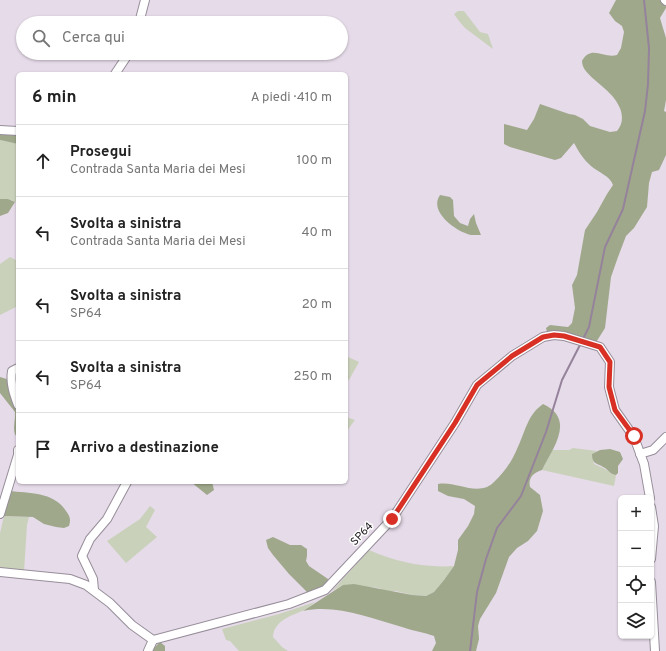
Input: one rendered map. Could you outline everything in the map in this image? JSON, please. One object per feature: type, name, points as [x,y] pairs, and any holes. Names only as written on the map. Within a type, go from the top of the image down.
[{"type":"street","points":[[141,16],[145,0]]},
{"type":"street","points":[[116,72],[124,60]]},
{"type":"street","points":[[0,130],[16,131]]},
{"type":"street","name":"SP64","points":[[153,640],[289,604],[325,590],[392,519],[455,423],[477,385],[512,356],[543,337],[554,335],[564,336],[600,347],[610,362],[609,387],[615,410],[634,436],[644,464],[649,495]]},
{"type":"street","points":[[16,369],[12,371],[11,377],[13,392],[16,400]]},
{"type":"street","points":[[640,454],[653,450],[666,437]]},
{"type":"street","points":[[0,514],[16,462]]},
{"type":"street","points":[[94,590],[93,580],[82,556],[90,539],[107,519],[127,484]]},
{"type":"street","points":[[0,572],[70,579],[86,585],[110,603],[132,625],[153,640],[148,651]]},
{"type":"street","points":[[653,603],[656,651]]},
{"type":"green space","points":[[616,0],[663,0],[666,3],[666,8],[660,18],[666,38],[666,100],[664,111],[666,112],[666,155],[659,170],[652,172],[649,183],[647,207],[634,228],[626,236],[618,257],[611,277],[605,328],[595,344],[547,332],[546,328],[550,325],[568,327],[572,323],[575,308],[572,285],[577,275],[585,230],[613,185],[607,177],[586,161],[574,143],[561,158],[555,160],[504,144],[504,124],[527,130],[534,119],[540,104],[575,115],[583,119],[590,126],[610,132],[617,131],[622,119],[618,104],[615,99],[585,70],[582,61],[589,53],[612,56],[617,55],[621,48],[624,32],[622,26],[615,21],[609,13]]},
{"type":"green space","points":[[458,11],[464,11],[480,32],[488,34],[493,49],[465,28],[454,14]]},
{"type":"green space","points":[[0,132],[16,133],[16,144],[0,140]]},
{"type":"green space","points":[[0,140],[16,144],[16,202],[8,199],[0,199]]},
{"type":"green space","points":[[440,195],[450,197],[453,200],[454,216],[460,223],[468,226],[470,219],[474,214],[481,235],[471,235],[452,226],[441,214],[438,208],[437,201]]},
{"type":"green space","points":[[0,199],[8,199],[15,202],[8,213],[0,216]]},
{"type":"green space","points":[[10,257],[16,260],[16,307],[0,315],[0,264]]},
{"type":"green space","points":[[348,357],[359,362],[348,380]]},
{"type":"green space","points":[[0,377],[10,380],[16,386],[16,436],[14,430],[15,412],[0,393]]},
{"type":"green space","points":[[543,404],[553,410],[558,418],[560,426],[556,443],[542,470],[534,474],[530,481],[530,487],[540,495],[543,511],[537,531],[528,541],[517,548],[509,557],[496,593],[480,619],[478,626],[479,639],[476,651],[432,651],[436,643],[434,636],[353,613],[328,609],[303,611],[343,585],[354,584],[412,595],[426,596],[434,592],[454,566],[458,550],[458,540],[474,514],[475,506],[464,499],[448,496],[438,491],[438,484],[450,484],[475,489],[487,487],[491,484],[501,475],[510,462],[533,413]]},
{"type":"green space","points":[[348,418],[355,420],[348,429]]},
{"type":"green space","points":[[573,448],[597,451],[592,454],[594,464],[616,475],[614,486],[542,470],[552,450],[569,450]]},
{"type":"green space","points":[[610,449],[620,452],[623,459],[618,466],[618,473],[616,475],[594,462],[592,458],[592,454],[600,450]]},
{"type":"green space","points":[[193,484],[212,484],[214,490],[207,495]]},
{"type":"green space","points":[[9,491],[33,493],[55,500],[61,505],[68,515],[70,520],[69,526],[64,528],[44,524],[33,517],[4,516]]},
{"type":"green space","points":[[150,506],[155,510],[146,527],[157,537],[126,563],[107,541],[140,519]]},
{"type":"green space","points":[[4,516],[29,517],[27,525],[24,572],[0,571],[0,533]]},
{"type":"green space","points":[[273,537],[290,545],[301,545],[307,549],[306,561],[309,566],[328,579],[327,585],[309,596],[268,548],[266,540]]},
{"type":"green space","points":[[369,550],[389,558],[410,563],[432,566],[454,566],[434,592],[426,596],[412,595],[396,591],[388,592],[379,588],[343,585],[332,591]]},
{"type":"green space","points":[[315,602],[304,610],[283,620],[276,627],[273,637],[288,651],[239,651],[230,641],[226,640],[222,629],[279,614]]},
{"type":"green space","points":[[160,642],[165,646],[165,651],[151,651]]},
{"type":"waterway","points":[[583,339],[589,327],[605,247],[623,209],[645,111],[648,84],[649,48],[644,0]]},
{"type":"waterway","points":[[470,651],[477,592],[486,559],[497,528],[521,496],[546,432],[562,380],[581,343]]},
{"type":"route","points":[[392,519],[455,423],[477,385],[512,356],[543,337],[554,335],[564,336],[600,347],[610,362],[609,387],[615,410],[634,436]]}]
